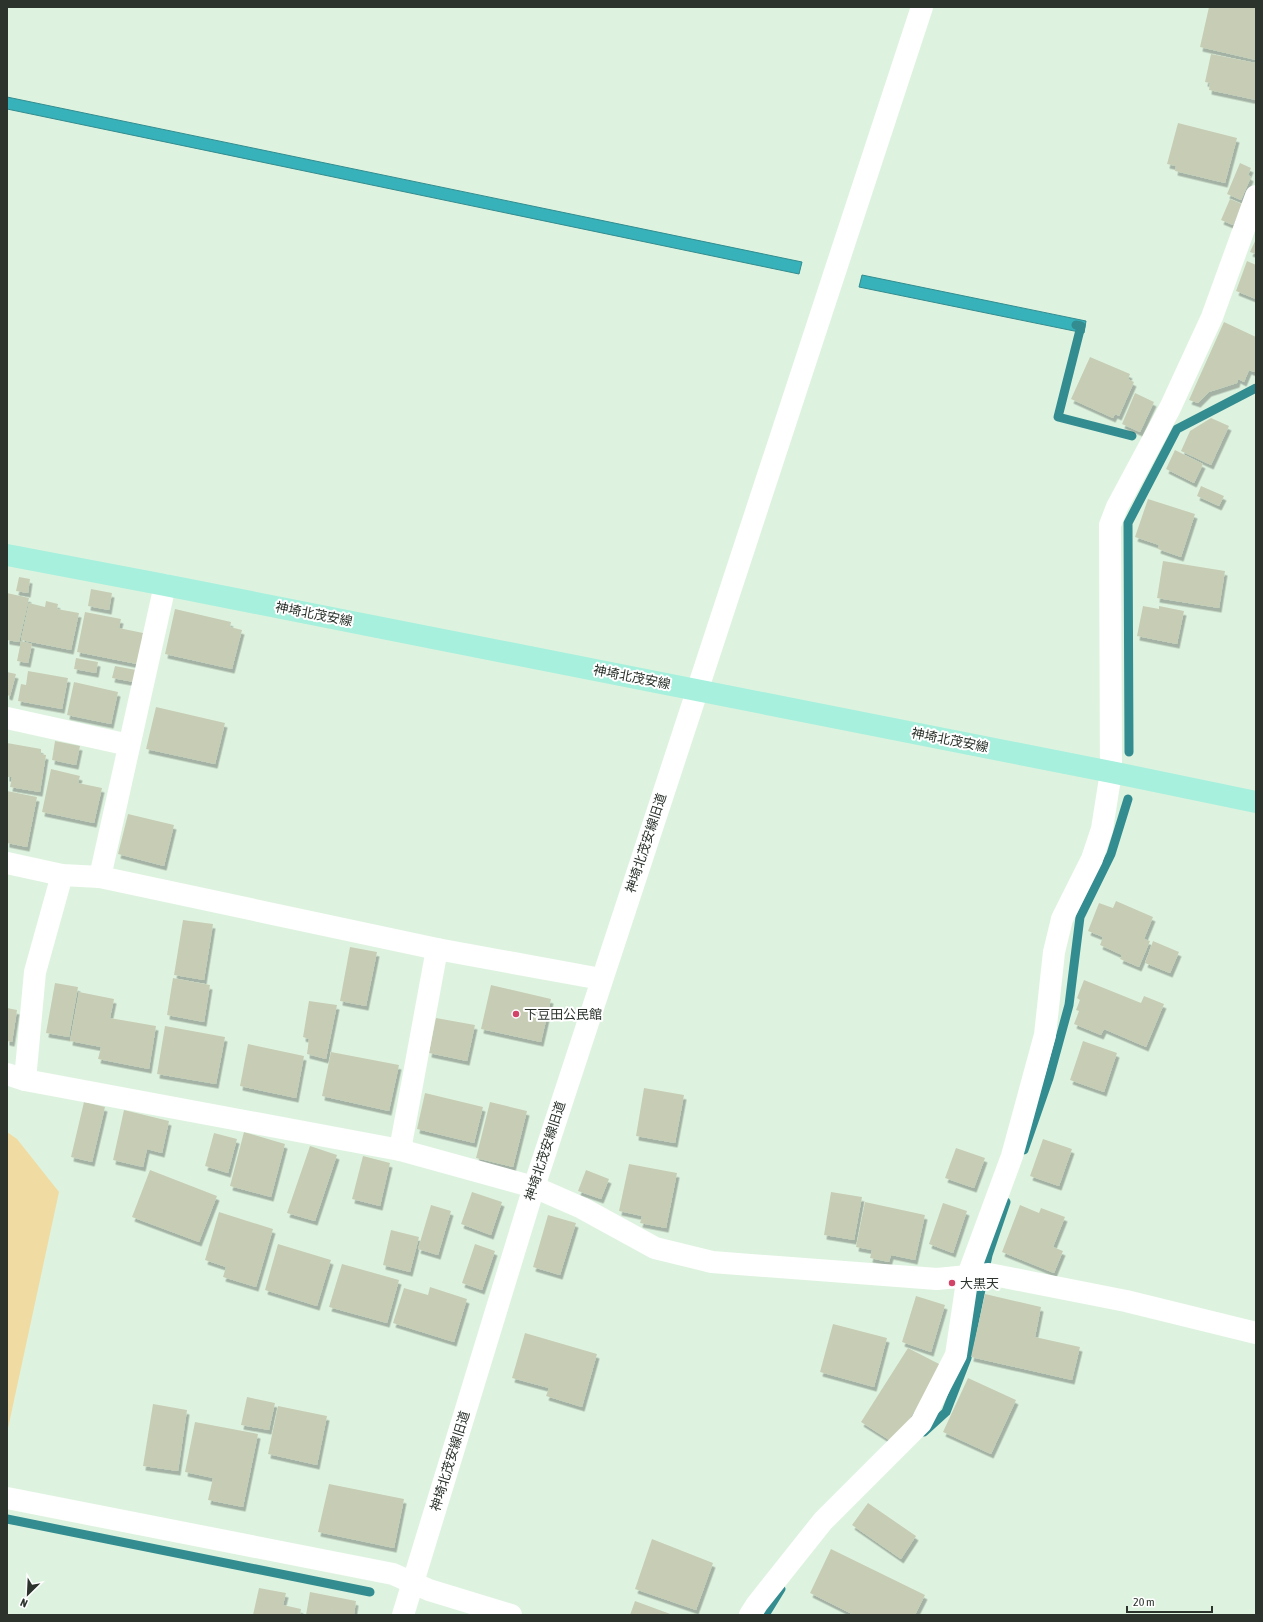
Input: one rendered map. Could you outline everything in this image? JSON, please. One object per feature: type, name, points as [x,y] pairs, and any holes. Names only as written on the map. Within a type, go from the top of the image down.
[{"type":"main road","name":"神埼北茂安線","points":[[7,555],[697,690],[1256,802]]},
{"type":"street","name":"神埼北茂安線旧道","points":[[403,1615],[534,1187],[601,979],[922,7]]},
{"type":"street","points":[[750,1615],[757,1604],[823,1521],[921,1423],[956,1355],[968,1275],[1012,1156],[1045,1035],[1054,952],[1062,919],[1094,851],[1102,829],[1111,772],[1110,525],[1117,507],[1170,408],[1212,317],[1256,196]]},
{"type":"street","points":[[100,877],[165,585]]},
{"type":"street","points":[[7,718],[129,745]]},
{"type":"street","points":[[7,863],[62,875],[100,877],[437,949],[601,979]]},
{"type":"street","points":[[62,875],[35,972],[16,1077],[400,1150],[534,1187],[582,1208],[655,1248],[712,1262],[937,1279],[989,1274],[1126,1301],[1256,1333]]},
{"type":"street","points":[[400,1150],[437,949]]},
{"type":"street","points":[[7,1498],[393,1574],[429,1590],[511,1615]]},
{"type":"shaded area","points":[[7,1132],[17,1139],[59,1192],[7,1433]]},
{"type":"water","points":[[7,97],[802,262],[799,274],[7,109]]},
{"type":"water","points":[[862,275],[1086,321],[1084,333],[859,287]]},
{"type":"building","points":[[1209,7],[1256,7],[1256,60],[1200,47]]},
{"type":"building","points":[[1211,54],[1256,63],[1256,100],[1209,90],[1210,83],[1205,82]]},
{"type":"building","points":[[1178,123],[1237,138],[1225,183],[1175,171],[1176,166],[1167,164]]},
{"type":"building","points":[[1240,163],[1251,168],[1248,175],[1251,177],[1241,200],[1227,194]]},
{"type":"building","points":[[1230,199],[1242,204],[1233,225],[1221,220]]},
{"type":"building","points":[[1256,239],[1256,254],[1250,252]]},
{"type":"building","points":[[1247,261],[1256,265],[1256,299],[1236,291]]},
{"type":"building","points":[[1224,322],[1256,337],[1256,369],[1254,372],[1249,370],[1244,382],[1238,379],[1237,383],[1209,392],[1198,403],[1189,400]]},
{"type":"building","points":[[1090,357],[1130,374],[1128,379],[1134,382],[1119,416],[1115,414],[1113,418],[1071,399]]},
{"type":"building","points":[[1135,393],[1154,402],[1140,432],[1122,424]]},
{"type":"building","points":[[1211,418],[1229,426],[1211,465],[1181,451],[1190,431]]},
{"type":"building","points":[[1175,450],[1203,464],[1194,483],[1166,469]]},
{"type":"building","points":[[1201,486],[1224,496],[1219,506],[1197,496]]},
{"type":"building","points":[[1148,499],[1195,514],[1181,557],[1158,549],[1159,545],[1135,537]]},
{"type":"building","points":[[1163,561],[1225,571],[1219,608],[1157,598]]},
{"type":"building","points":[[19,577],[30,579],[28,593],[16,591]]},
{"type":"building","points":[[91,589],[112,593],[109,610],[88,606]]},
{"type":"building","points":[[7,593],[29,598],[19,642],[7,640]]},
{"type":"building","points":[[46,601],[58,604],[57,609],[79,613],[71,650],[21,640],[29,603],[45,607]]},
{"type":"building","points":[[1143,606],[1159,609],[1159,606],[1184,611],[1177,644],[1137,636]]},
{"type":"building","points":[[175,609],[231,622],[230,627],[242,630],[232,669],[165,654]]},
{"type":"building","points":[[85,612],[121,619],[119,628],[143,633],[137,664],[77,652]]},
{"type":"building","points":[[21,641],[32,644],[28,663],[17,661]]},
{"type":"building","points":[[76,658],[98,662],[96,673],[74,669]]},
{"type":"building","points":[[115,666],[136,670],[134,682],[112,678]]},
{"type":"building","points":[[28,671],[68,678],[62,709],[18,701],[21,684],[26,685]]},
{"type":"building","points":[[7,672],[16,674],[10,696],[7,695]]},
{"type":"building","points":[[74,682],[118,692],[111,724],[67,715]]},
{"type":"building","points":[[156,707],[225,723],[215,764],[146,749]]},
{"type":"building","points":[[55,741],[80,746],[76,765],[52,760]]},
{"type":"building","points":[[7,743],[41,749],[41,754],[46,755],[40,792],[10,787],[12,777],[7,777]]},
{"type":"building","points":[[51,769],[80,776],[78,783],[102,788],[94,823],[42,812]]},
{"type":"building","points":[[7,791],[37,797],[27,847],[7,843]]},
{"type":"building","points":[[128,814],[174,825],[164,866],[118,854]]},
{"type":"building","points":[[1116,901],[1153,917],[1144,939],[1150,941],[1139,967],[1120,959],[1122,955],[1100,945],[1103,937],[1088,931],[1099,903],[1113,908]]},
{"type":"building","points":[[183,920],[213,924],[204,980],[174,975]]},
{"type":"building","points":[[1153,941],[1179,952],[1170,973],[1145,963]]},
{"type":"building","points":[[350,947],[377,952],[366,1006],[340,1001]]},
{"type":"building","points":[[173,978],[210,985],[204,1022],[167,1015]]},
{"type":"building","points":[[1084,980],[1141,1003],[1144,996],[1164,1004],[1146,1047],[1104,1029],[1101,1035],[1074,1024],[1079,1011],[1076,1010],[1080,1000],[1077,998]]},
{"type":"building","points":[[55,983],[78,987],[69,1037],[46,1033]]},
{"type":"building","name":"下豆田公民館","points":[[491,985],[551,999],[541,1042],[481,1029]]},
{"type":"building","points":[[79,992],[114,999],[110,1018],[156,1026],[149,1069],[98,1059],[101,1047],[70,1041]]},
{"type":"building","points":[[309,1001],[337,1005],[326,1059],[307,1054],[309,1039],[303,1037]]},
{"type":"building","points":[[7,1008],[17,1010],[12,1042],[7,1041]]},
{"type":"building","points":[[436,1018],[475,1025],[467,1061],[429,1053]]},
{"type":"building","points":[[165,1026],[225,1037],[216,1084],[157,1074]]},
{"type":"building","points":[[1083,1041],[1117,1053],[1104,1092],[1070,1080]]},
{"type":"building","points":[[248,1044],[304,1056],[296,1098],[240,1086]]},
{"type":"building","points":[[331,1052],[399,1065],[389,1111],[322,1096]]},
{"type":"building","points":[[644,1088],[684,1095],[675,1143],[636,1136]]},
{"type":"building","points":[[425,1093],[483,1107],[474,1143],[417,1129]]},
{"type":"building","points":[[84,1102],[105,1107],[92,1162],[71,1157]]},
{"type":"building","points":[[490,1102],[527,1111],[513,1167],[476,1158]]},
{"type":"building","points":[[124,1110],[169,1121],[162,1153],[147,1149],[143,1167],[113,1160]]},
{"type":"building","points":[[244,1132],[285,1144],[271,1197],[230,1186]]},
{"type":"building","points":[[214,1133],[237,1139],[228,1173],[205,1166]]},
{"type":"building","points":[[1043,1139],[1072,1149],[1059,1186],[1030,1176]]},
{"type":"building","points":[[310,1146],[337,1155],[315,1221],[287,1213]]},
{"type":"building","points":[[956,1148],[985,1158],[974,1188],[945,1178]]},
{"type":"building","points":[[363,1156],[390,1163],[380,1206],[352,1199]]},
{"type":"building","points":[[629,1164],[677,1173],[666,1228],[640,1223],[642,1216],[619,1211]]},
{"type":"building","points":[[150,1170],[217,1196],[199,1242],[132,1217]]},
{"type":"building","points":[[586,1170],[609,1179],[601,1199],[578,1191]]},
{"type":"building","points":[[472,1192],[502,1202],[491,1235],[461,1224]]},
{"type":"building","points":[[831,1192],[862,1197],[854,1240],[824,1235]]},
{"type":"building","points":[[865,1202],[925,1215],[915,1260],[891,1255],[889,1262],[870,1258],[872,1250],[856,1247]]},
{"type":"building","points":[[943,1203],[967,1211],[953,1253],[929,1244]]},
{"type":"building","points":[[431,1205],[451,1211],[438,1255],[418,1249]]},
{"type":"building","points":[[1020,1205],[1039,1213],[1041,1208],[1065,1217],[1053,1247],[1063,1251],[1054,1273],[1002,1252]]},
{"type":"building","points":[[219,1212],[273,1229],[256,1287],[223,1277],[226,1267],[205,1260]]},
{"type":"building","points":[[548,1215],[576,1223],[560,1275],[533,1267]]},
{"type":"building","points":[[391,1230],[419,1237],[410,1272],[383,1265]]},
{"type":"building","points":[[278,1244],[331,1260],[317,1306],[265,1290]]},
{"type":"building","points":[[475,1244],[495,1251],[482,1290],[462,1283]]},
{"type":"building","points":[[342,1264],[399,1280],[387,1323],[329,1307]]},
{"type":"building","points":[[430,1287],[467,1299],[454,1342],[393,1323],[404,1288],[428,1295]]},
{"type":"building","points":[[985,1294],[1041,1307],[1035,1337],[1080,1347],[1072,1380],[971,1357]]},
{"type":"building","points":[[916,1296],[945,1305],[931,1352],[902,1342]]},
{"type":"building","points":[[833,1324],[887,1338],[874,1387],[820,1372]]},
{"type":"building","points":[[525,1333],[597,1354],[582,1407],[546,1396],[549,1388],[512,1378]]},
{"type":"building","points":[[908,1348],[943,1366],[894,1443],[861,1422]]},
{"type":"building","points":[[968,1378],[1016,1400],[991,1454],[943,1432]]},
{"type":"building","points":[[247,1397],[275,1403],[269,1430],[241,1425]]},
{"type":"building","points":[[153,1404],[187,1410],[178,1471],[143,1466]]},
{"type":"building","points":[[278,1406],[327,1416],[317,1465],[268,1454]]},
{"type":"building","points":[[195,1422],[258,1434],[243,1507],[208,1500],[213,1478],[185,1472]]},
{"type":"building","points":[[329,1484],[404,1499],[394,1548],[318,1532]]},
{"type":"building","points":[[868,1503],[916,1536],[901,1559],[852,1525]]},
{"type":"building","points":[[652,1539],[713,1563],[696,1610],[635,1589]]},
{"type":"building","points":[[831,1549],[925,1595],[915,1615],[854,1615],[810,1593]]},
{"type":"building","points":[[259,1588],[286,1593],[283,1605],[301,1609],[300,1615],[253,1615]]},
{"type":"building","points":[[310,1592],[356,1601],[354,1615],[332,1615],[333,1606],[331,1615],[306,1615]]},
{"type":"building","points":[[635,1601],[673,1615],[630,1615]]},
{"type":"waterway","points":[[1076,325],[1081,326],[1058,417],[1132,436]]},
{"type":"waterway","points":[[1129,752],[1128,523],[1177,429],[1256,388]]},
{"type":"waterway","points":[[1024,1150],[1049,1078],[1069,1005],[1080,917],[1111,854],[1128,799]]},
{"type":"waterway","points":[[924,1432],[946,1412],[967,1358],[988,1255],[1006,1202]]},
{"type":"waterway","points":[[7,1519],[370,1592]]},
{"type":"waterway","points":[[765,1615],[781,1589]]},
{"type":"place","name":"下豆田公民館","points":[[516,1014]]},
{"type":"place","name":"大黒天","points":[[952,1283]]}]
